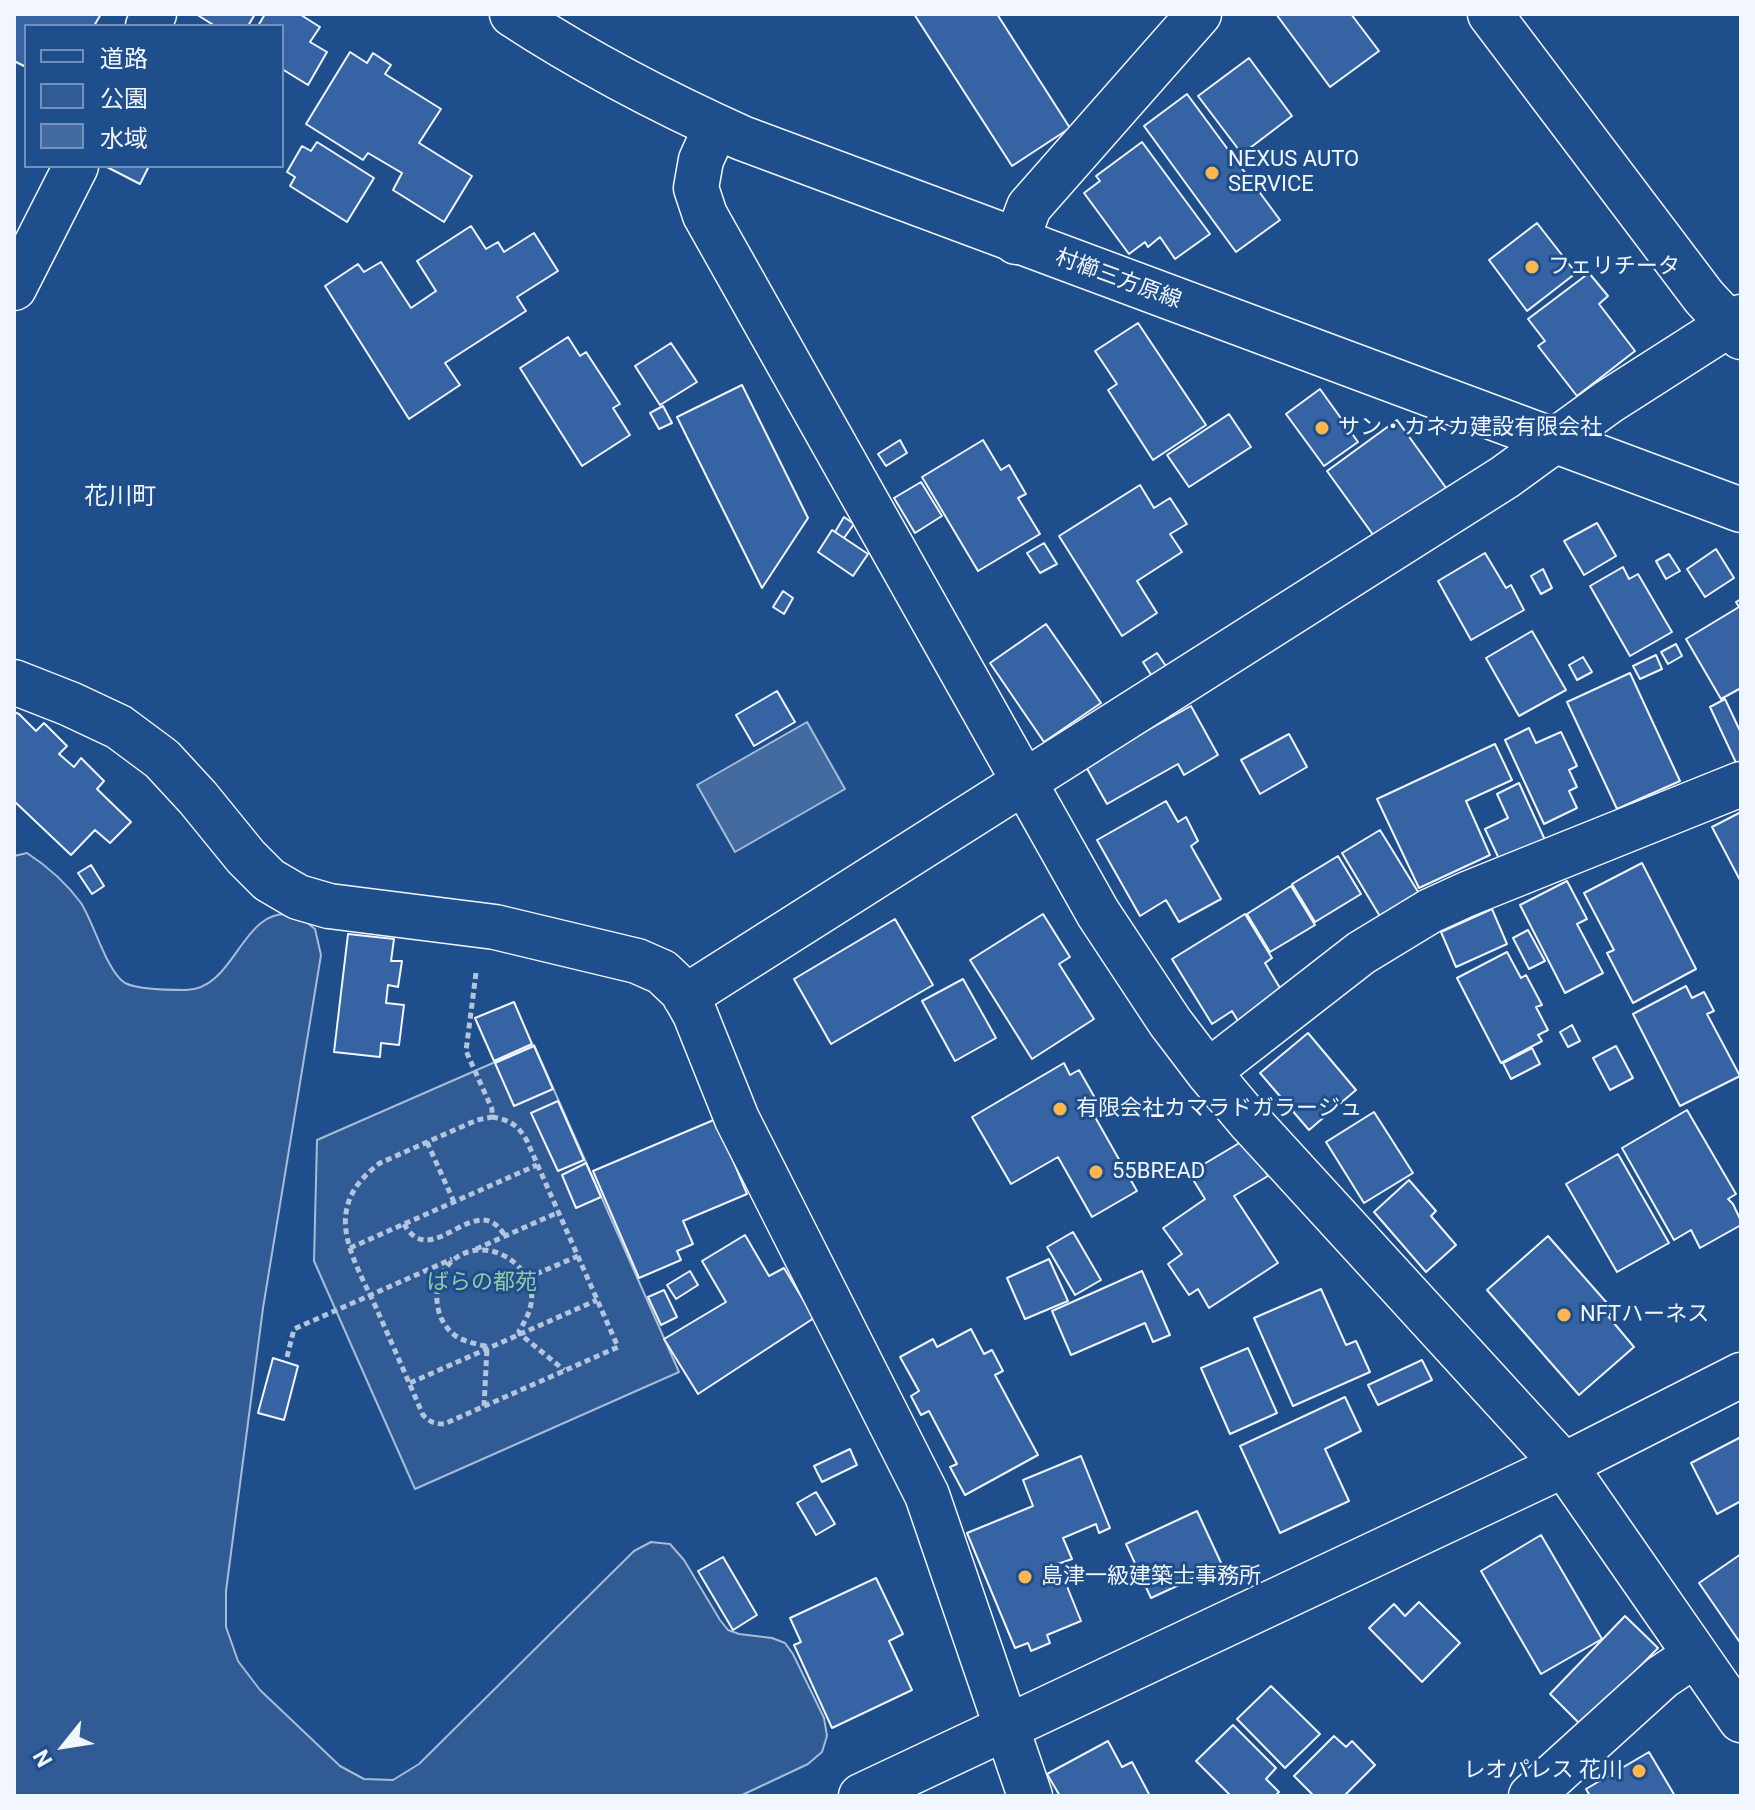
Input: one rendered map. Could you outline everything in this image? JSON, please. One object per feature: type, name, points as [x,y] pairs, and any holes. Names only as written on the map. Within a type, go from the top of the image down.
[{"type":"street","name":"村櫛三方原線","points":[[512,14],[645,93],[792,158],[1741,510]]},
{"type":"street","points":[[1016,242],[1029,207],[1199,14]]},
{"type":"street","points":[[685,997],[1505,477],[1608,402],[1737,326],[1704,297],[1490,14]]},
{"type":"street","points":[[716,127],[701,160],[696,188],[705,215],[1098,913],[1170,1022],[1251,1123],[1564,1465],[1741,1720]]},
{"type":"street","points":[[14,288],[75,168]]},
{"type":"street","points":[[14,682],[119,727],[162,759],[246,857],[269,880],[298,897],[329,906],[481,925],[637,961],[662,972],[682,991],[695,1014],[737,1119],[927,1495],[1030,1796]]},
{"type":"street","points":[[1208,1072],[1361,953],[1430,911],[1741,784]]},
{"type":"street","points":[[861,1796],[1564,1465],[1741,1375]]},
{"type":"street","points":[[1531,1796],[1662,1677],[1695,1655]]},
{"type":"path","points":[[481,925],[466,1051],[492,1109],[492,1117]]},
{"type":"path","points":[[492,1117],[507,1119],[519,1127],[618,1347],[444,1424],[436,1424],[423,1415],[350,1248],[345,1216],[356,1185],[380,1163],[477,1120],[492,1117]]},
{"type":"path","points":[[427,1142],[454,1202]]},
{"type":"path","points":[[350,1248],[537,1165]]},
{"type":"path","points":[[287,1357],[294,1329],[559,1212]]},
{"type":"path","points":[[404,1224],[417,1239],[428,1241],[481,1220],[491,1221],[505,1236]]},
{"type":"path","points":[[487,1348],[467,1342],[451,1332],[440,1317],[436,1298],[440,1280],[449,1264],[465,1254],[482,1250],[501,1253],[516,1263],[527,1278],[532,1297],[529,1315],[520,1334]]},
{"type":"path","points":[[527,1278],[578,1256]]},
{"type":"path","points":[[410,1383],[597,1300]]},
{"type":"path","points":[[520,1334],[564,1370]]},
{"type":"path","points":[[484,1406],[487,1348]]},
{"type":"green space","points":[[27,853],[56,876],[81,903],[112,969],[131,985],[179,990],[203,986],[229,963],[262,922],[277,915],[295,915],[315,929],[321,955],[263,1308],[226,1591],[226,1627],[238,1661],[260,1690],[340,1766],[364,1779],[393,1780],[419,1764],[634,1551],[651,1542],[670,1544],[684,1560],[728,1630],[785,1643],[824,1718],[827,1736],[822,1752],[808,1764],[740,1796],[14,1796],[14,856]]},
{"type":"green space","name":"ばらの都苑","points":[[534,1045],[679,1372],[415,1489],[314,1261],[317,1140]]},
{"type":"water","points":[[807,722],[845,789],[735,852],[697,785]]},
{"type":"building","points":[[14,14],[101,14],[95,24],[24,24],[24,66],[14,61]]},
{"type":"building","points":[[196,14],[255,14],[249,24],[212,24]]},
{"type":"building","points":[[265,14],[302,14],[320,27],[310,42],[327,52],[308,85],[284,70],[284,24],[259,24]]},
{"type":"building","points":[[914,14],[997,14],[1070,128],[1012,166]]},
{"type":"building","points":[[1276,14],[1351,14],[1379,51],[1330,87]]},
{"type":"building","points":[[350,52],[367,63],[373,53],[391,65],[385,74],[441,109],[419,143],[472,176],[444,222],[393,190],[402,173],[368,153],[363,160],[306,124]]},
{"type":"building","points":[[1249,58],[1292,116],[1242,154],[1198,96]]},
{"type":"building","name":"NEXUS AUTO SERVICE","points":[[1187,94],[1280,220],[1236,252],[1144,126]]},
{"type":"building","points":[[317,142],[374,178],[347,222],[290,186],[295,177],[287,172],[302,146],[311,151]]},
{"type":"building","points":[[1142,142],[1210,234],[1175,259],[1160,237],[1148,247],[1145,242],[1129,254],[1084,193],[1100,181],[1096,176]]},
{"type":"building","points":[[109,168],[148,168],[140,184]]},
{"type":"building","points":[[1537,223],[1576,273],[1527,311],[1489,260]]},
{"type":"building","points":[[471,226],[486,249],[498,242],[504,252],[534,233],[558,271],[517,297],[526,311],[445,363],[460,385],[409,419],[325,286],[358,264],[364,272],[381,262],[411,308],[436,291],[417,261]]},
{"type":"building","points":[[1589,273],[1608,296],[1599,304],[1635,351],[1577,396],[1538,346],[1545,341],[1528,319]]},
{"type":"building","points":[[1138,323],[1206,425],[1153,460],[1108,390],[1117,384],[1095,351]]},
{"type":"building","points":[[568,337],[580,356],[586,352],[620,404],[613,408],[630,435],[582,466],[520,368]]},
{"type":"building","points":[[671,343],[697,382],[660,405],[635,366]]},
{"type":"building","points":[[742,385],[808,518],[762,588],[677,417]]},
{"type":"building","points":[[1320,389],[1358,442],[1324,466],[1286,414]]},
{"type":"building","points":[[663,406],[672,423],[659,429],[650,413]]},
{"type":"building","points":[[1229,414],[1251,447],[1189,487],[1167,455]]},
{"type":"building","points":[[1397,420],[1449,492],[1379,543],[1327,471]]},
{"type":"building","points":[[900,440],[907,453],[886,466],[878,454]]},
{"type":"building","points":[[983,440],[1001,470],[1009,465],[1026,494],[1018,498],[1040,534],[978,571],[922,477]]},
{"type":"building","points":[[921,482],[942,516],[915,533],[894,498]]},
{"type":"building","points":[[1140,485],[1154,508],[1170,498],[1187,524],[1170,534],[1182,552],[1137,581],[1157,613],[1122,636],[1059,536]]},
{"type":"building","points":[[844,517],[854,524],[844,538],[835,532]]},
{"type":"building","points":[[1597,523],[1616,556],[1584,575],[1564,541]]},
{"type":"building","points":[[832,530],[868,554],[853,576],[818,552]]},
{"type":"building","points":[[1044,543],[1057,564],[1040,573],[1027,553]]},
{"type":"building","points":[[1716,549],[1734,578],[1705,597],[1687,569]]},
{"type":"building","points":[[1485,553],[1506,588],[1511,585],[1524,610],[1471,640],[1438,581]]},
{"type":"building","points":[[1669,554],[1680,571],[1666,579],[1656,561]]},
{"type":"building","points":[[1623,567],[1629,579],[1638,574],[1672,632],[1630,656],[1590,586]]},
{"type":"building","points":[[1543,569],[1552,588],[1541,594],[1531,576]]},
{"type":"building","points":[[783,591],[793,598],[784,614],[773,607]]},
{"type":"building","points":[[1741,599],[1741,688],[1721,699],[1686,639],[1739,607],[1736,602]]},
{"type":"building","points":[[1046,624],[1101,703],[1044,742],[990,663]]},
{"type":"building","points":[[1532,631],[1566,690],[1519,716],[1486,658]]},
{"type":"building","points":[[1676,644],[1682,656],[1668,664],[1661,652]]},
{"type":"building","points":[[1157,653],[1168,669],[1153,678],[1143,662]]},
{"type":"building","points":[[1656,655],[1662,669],[1640,679],[1633,666]]},
{"type":"building","points":[[1583,657],[1592,672],[1577,680],[1569,665]]},
{"type":"building","points":[[1630,673],[1680,781],[1617,809],[1567,702]]},
{"type":"building","points":[[777,691],[795,722],[754,746],[736,715]]},
{"type":"building","points":[[1725,699],[1741,733],[1741,766],[1738,767],[1710,707]]},
{"type":"building","points":[[1191,706],[1218,755],[1184,775],[1178,764],[1107,804],[1085,765]]},
{"type":"building","points":[[14,712],[36,731],[44,723],[67,746],[59,754],[74,767],[81,758],[104,781],[97,789],[131,822],[110,843],[95,830],[71,855],[14,801]]},
{"type":"building","points":[[1529,728],[1536,743],[1561,732],[1577,766],[1569,770],[1577,787],[1569,791],[1577,808],[1544,824],[1505,740]]},
{"type":"building","points":[[1289,734],[1307,767],[1260,794],[1241,760]]},
{"type":"building","points":[[1495,744],[1512,780],[1466,801],[1490,855],[1419,888],[1377,799]]},
{"type":"building","points":[[1519,783],[1545,840],[1500,861],[1485,829],[1508,818],[1497,794]]},
{"type":"building","points":[[1166,801],[1178,822],[1186,817],[1198,841],[1191,846],[1221,899],[1179,922],[1166,900],[1140,916],[1097,840]]},
{"type":"building","points":[[1741,812],[1741,882],[1712,827]]},
{"type":"building","points":[[1380,830],[1420,895],[1381,918],[1342,853]]},
{"type":"building","points":[[1338,856],[1361,894],[1315,922],[1292,884]]},
{"type":"building","points":[[1642,863],[1696,969],[1633,1003],[1607,953],[1614,950],[1584,893]]},
{"type":"building","points":[[91,865],[104,886],[92,894],[78,873]]},
{"type":"building","points":[[1567,881],[1587,919],[1577,924],[1603,973],[1565,993],[1520,905]]},
{"type":"building","points":[[1291,886],[1315,925],[1270,952],[1247,914]]},
{"type":"building","points":[[1492,909],[1507,944],[1456,967],[1441,932]]},
{"type":"building","points":[[1043,914],[1070,957],[1059,964],[1094,1019],[1032,1059],[970,960]]},
{"type":"building","points":[[1245,914],[1272,958],[1265,963],[1283,993],[1238,1021],[1232,1011],[1212,1024],[1172,959]]},
{"type":"building","points":[[895,919],[933,985],[831,1044],[794,979]]},
{"type":"building","points":[[1528,930],[1545,961],[1529,969],[1513,938]]},
{"type":"building","points":[[348,934],[394,939],[391,961],[402,961],[398,987],[388,985],[386,1003],[404,1005],[399,1045],[381,1043],[380,1057],[334,1052]]},
{"type":"building","points":[[1507,952],[1521,978],[1526,975],[1542,1005],[1536,1007],[1548,1030],[1538,1035],[1542,1041],[1501,1063],[1457,978]]},
{"type":"building","points":[[963,979],[996,1038],[955,1061],[922,1001]]},
{"type":"building","points":[[1686,986],[1692,998],[1704,992],[1714,1011],[1707,1014],[1740,1076],[1680,1106],[1633,1014]]},
{"type":"building","points":[[514,1002],[532,1044],[494,1061],[475,1018]]},
{"type":"building","points":[[1572,1025],[1580,1041],[1568,1047],[1560,1032]]},
{"type":"building","points":[[1308,1033],[1356,1090],[1309,1130],[1260,1073]]},
{"type":"building","points":[[534,1046],[553,1089],[514,1106],[495,1063]]},
{"type":"building","points":[[1616,1046],[1633,1078],[1610,1090],[1593,1058]]},
{"type":"building","points":[[1532,1048],[1540,1064],[1511,1079],[1503,1063]]},
{"type":"building","points":[[1064,1063],[1070,1075],[1079,1070],[1103,1112],[1095,1117],[1137,1191],[1092,1217],[1058,1157],[1011,1184],[972,1117]]},
{"type":"building","points":[[558,1101],[584,1160],[558,1171],[531,1113]]},
{"type":"building","points":[[1687,1110],[1736,1194],[1728,1199],[1741,1221],[1741,1225],[1700,1248],[1691,1230],[1674,1240],[1622,1148]]},
{"type":"building","points":[[1374,1112],[1413,1173],[1364,1203],[1326,1142]]},
{"type":"building","points":[[716,1119],[747,1194],[683,1221],[693,1244],[677,1251],[681,1260],[639,1278],[593,1171]]},
{"type":"building","points":[[1246,1139],[1268,1176],[1234,1196],[1278,1263],[1209,1308],[1198,1289],[1189,1295],[1168,1264],[1182,1254],[1163,1228],[1205,1199],[1189,1173]]},
{"type":"building","points":[[1618,1154],[1669,1243],[1617,1272],[1566,1184]]},
{"type":"building","points":[[586,1163],[601,1197],[576,1208],[562,1175]]},
{"type":"building","points":[[1409,1180],[1436,1211],[1431,1216],[1456,1245],[1426,1272],[1374,1212]]},
{"type":"building","points":[[1073,1232],[1101,1280],[1075,1295],[1047,1247]]},
{"type":"building","points":[[745,1235],[769,1276],[784,1268],[814,1318],[698,1394],[664,1339],[726,1302],[702,1261]]},
{"type":"building","points":[[1548,1236],[1614,1311],[1608,1316],[1634,1347],[1579,1395],[1487,1290]]},
{"type":"building","points":[[1049,1259],[1068,1301],[1025,1319],[1007,1278]]},
{"type":"building","points":[[690,1271],[698,1285],[676,1299],[667,1285]]},
{"type":"building","points":[[1142,1271],[1170,1335],[1153,1342],[1145,1323],[1071,1355],[1052,1311]]},
{"type":"building","points":[[1321,1289],[1346,1345],[1356,1341],[1370,1372],[1293,1406],[1254,1318]]},
{"type":"building","points":[[664,1290],[677,1317],[661,1325],[648,1297]]},
{"type":"building","points":[[971,1329],[984,1354],[992,1350],[1003,1371],[995,1375],[1038,1455],[965,1495],[950,1467],[957,1464],[929,1411],[921,1415],[911,1396],[919,1391],[900,1357],[933,1339],[937,1347]]},
{"type":"building","points":[[1248,1348],[1277,1413],[1230,1434],[1201,1368]]},
{"type":"building","points":[[273,1358],[298,1366],[284,1420],[258,1413]]},
{"type":"building","points":[[1422,1360],[1432,1380],[1378,1405],[1368,1385]]},
{"type":"building","points":[[1345,1397],[1361,1431],[1325,1449],[1349,1501],[1280,1533],[1240,1446]]},
{"type":"building","points":[[1741,1437],[1741,1501],[1717,1514],[1691,1463]]},
{"type":"building","points":[[850,1449],[857,1465],[822,1482],[814,1466]]},
{"type":"building","points":[[1081,1456],[1110,1528],[1099,1533],[1096,1524],[1063,1538],[1072,1559],[1058,1564],[1081,1621],[1047,1635],[1050,1643],[1031,1651],[1028,1643],[1015,1648],[967,1533],[1033,1506],[1023,1480]]},
{"type":"building","points":[[816,1492],[835,1524],[816,1535],[797,1503]]},
{"type":"building","points":[[1197,1511],[1222,1565],[1151,1598],[1126,1544]]},
{"type":"building","points":[[1541,1535],[1602,1639],[1541,1674],[1481,1571]]},
{"type":"building","points":[[1741,1554],[1741,1644],[1699,1583]]},
{"type":"building","points":[[723,1557],[757,1615],[733,1630],[698,1571]]},
{"type":"building","points":[[876,1578],[903,1634],[889,1641],[912,1690],[832,1728],[794,1645],[801,1642],[790,1618]]},
{"type":"building","points":[[1419,1602],[1460,1643],[1422,1682],[1369,1628],[1394,1604],[1405,1616]]},
{"type":"building","points":[[1625,1616],[1658,1648],[1582,1726],[1550,1694]]},
{"type":"building","points":[[1271,1686],[1320,1734],[1285,1768],[1237,1719]]},
{"type":"building","points":[[1233,1725],[1276,1768],[1266,1779],[1279,1792],[1275,1796],[1231,1796],[1196,1761]]},
{"type":"building","points":[[1334,1736],[1346,1747],[1352,1741],[1375,1765],[1344,1796],[1314,1796],[1294,1776]]},
{"type":"building","points":[[1108,1741],[1122,1767],[1132,1762],[1150,1796],[1060,1796],[1047,1774]]},
{"type":"building","name":"レオパレス 花川","points":[[1649,1752],[1675,1796],[1590,1796],[1586,1789]]},
{"type":"place","name":"NEXUS AUTO SERVICE","points":[[1212,173]]},
{"type":"place","name":"フェリチータ","points":[[1532,267]]},
{"type":"place","name":"サン・カネカ建設有限会社","points":[[1322,428]]},
{"type":"place","name":"有限会社カマラドガラージュ","points":[[1060,1109]]},
{"type":"place","name":"55BREAD","points":[[1096,1172]]},
{"type":"place","name":"NFTハーネス","points":[[1564,1315]]},
{"type":"place","name":"島津一級建築士事務所","points":[[1025,1577]]},
{"type":"place","name":"レオパレス 花川","points":[[1639,1771]]},
{"type":"district","name":"花川町","points":[[120,498]]}]
